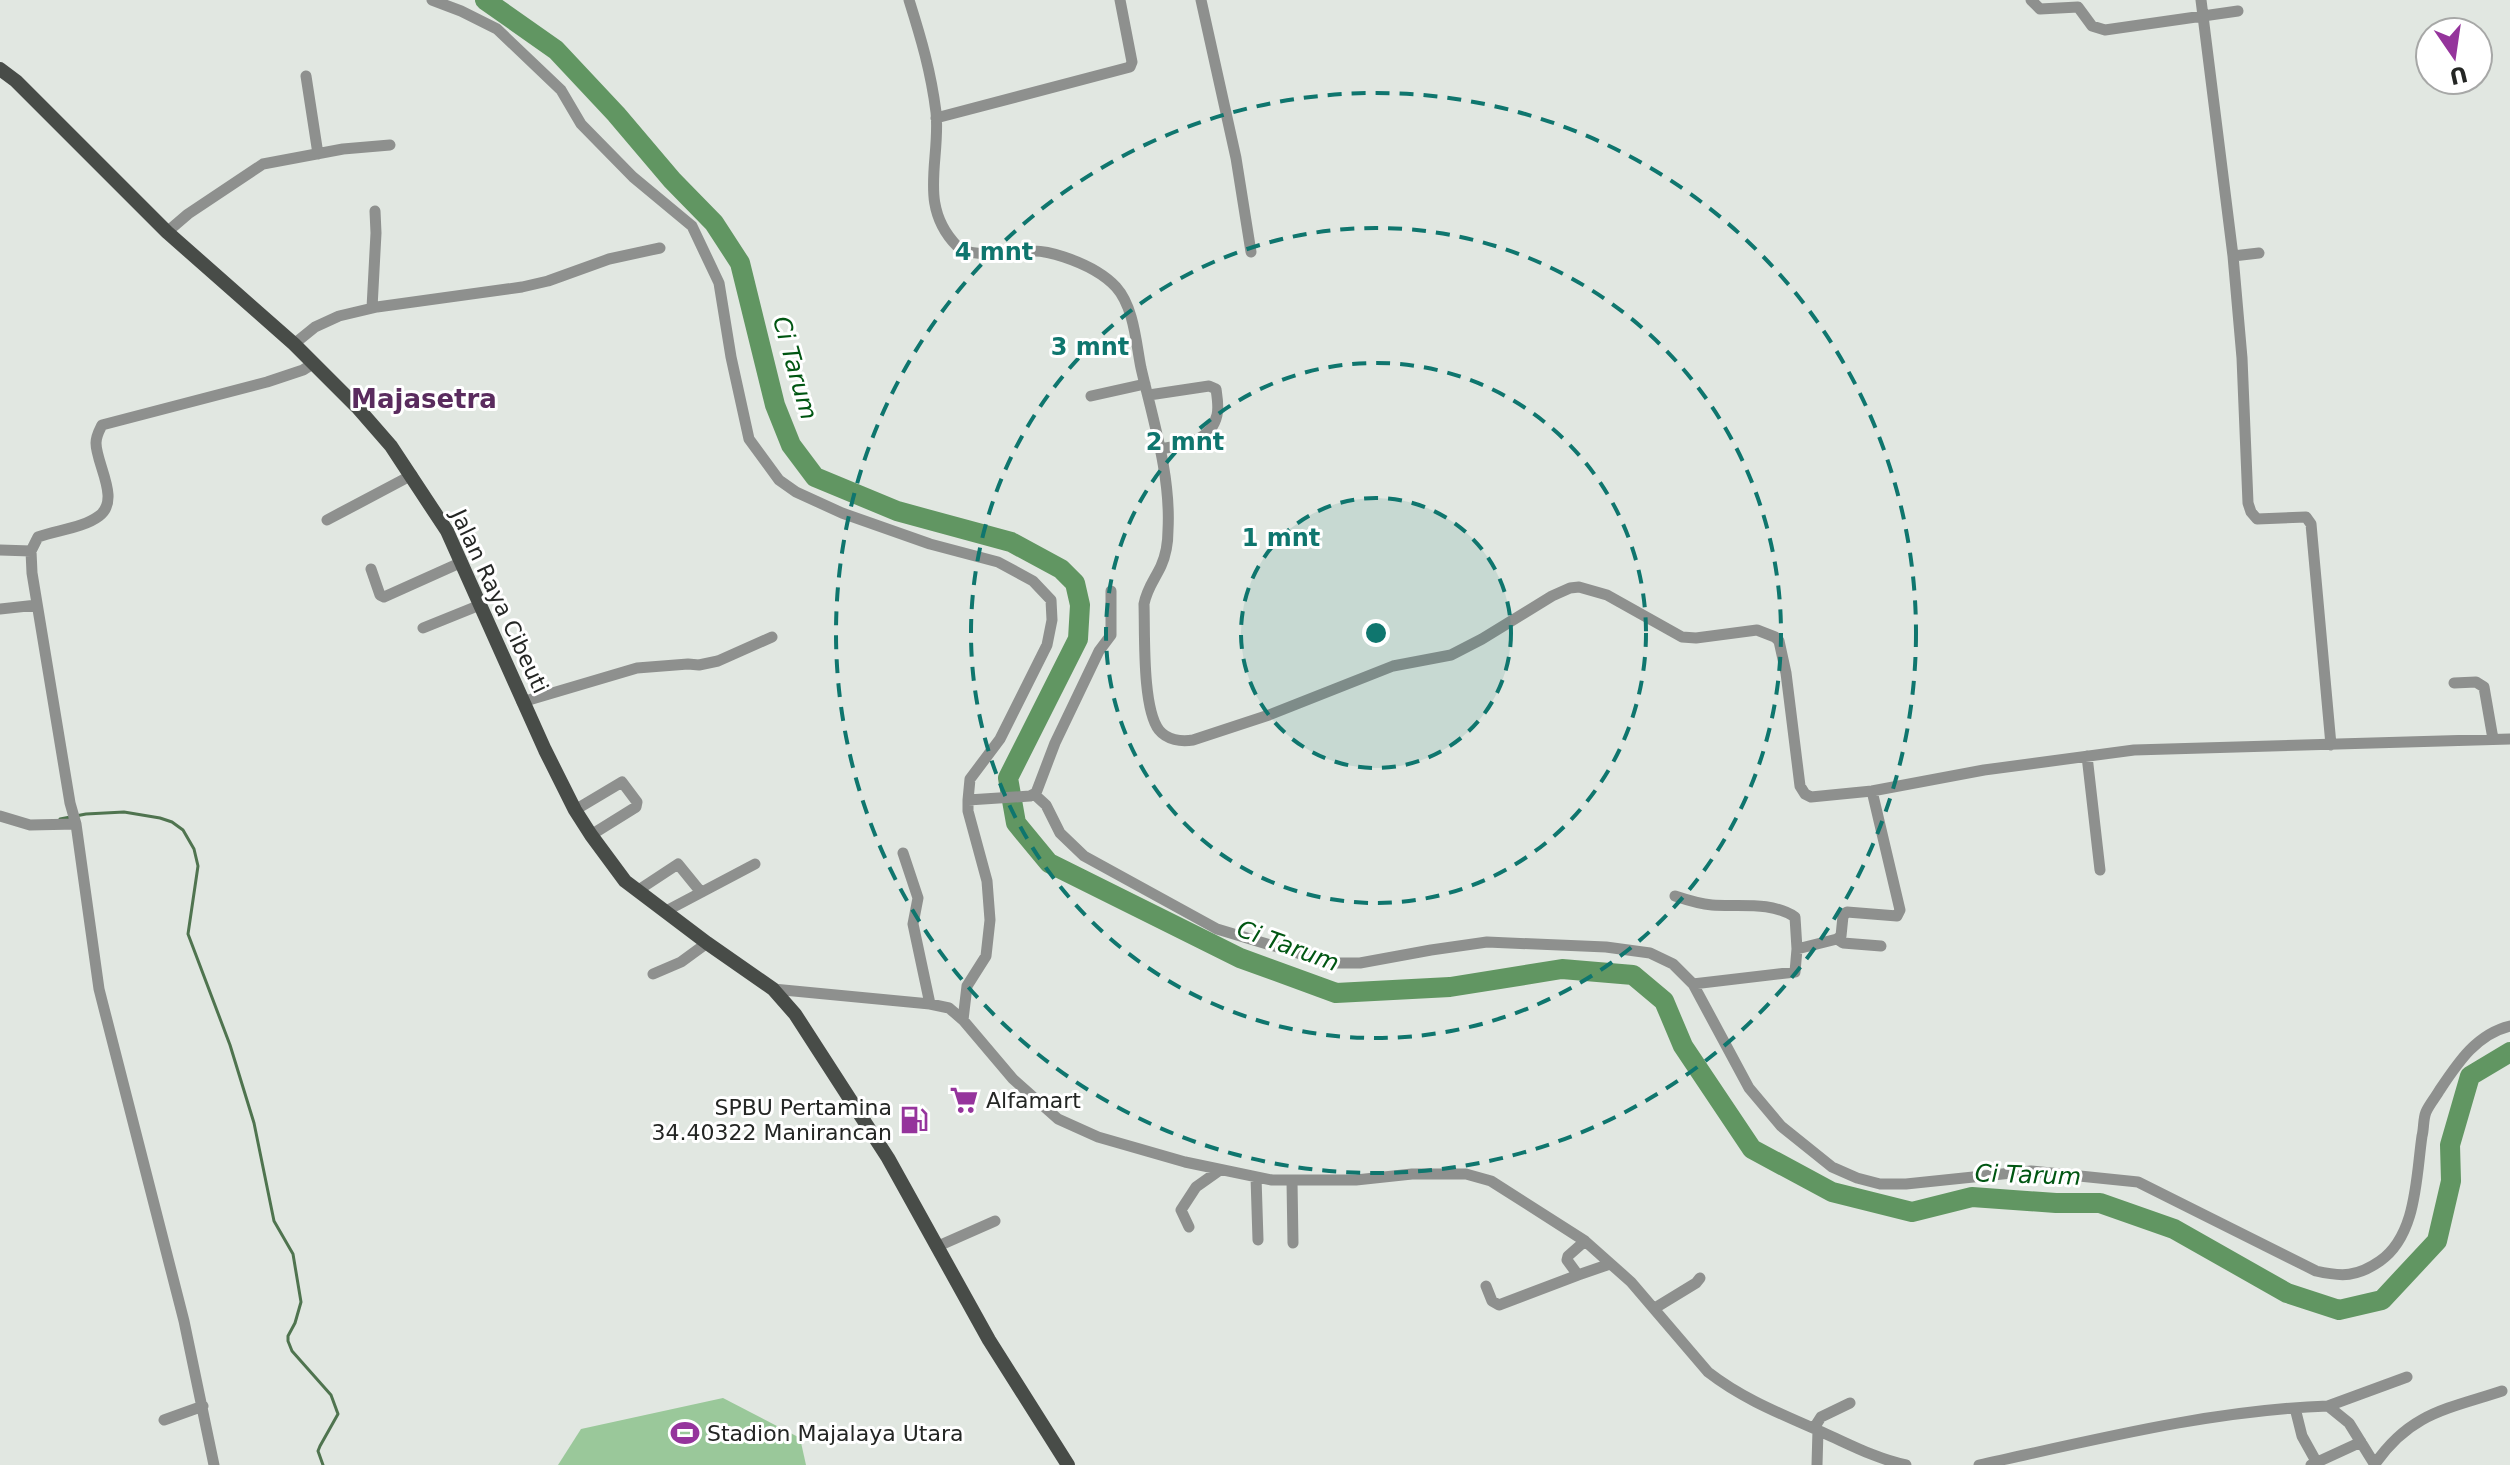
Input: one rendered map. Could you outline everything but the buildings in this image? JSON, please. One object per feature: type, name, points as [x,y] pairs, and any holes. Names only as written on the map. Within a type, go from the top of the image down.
[{"type":"main road","name":"Jalan Raya Cibeuti","points":[[0,69],[16,81],[167,232],[314,363],[391,446],[447,531],[522,702],[575,810],[591,835],[625,881],[773,989],[804,1027],[888,1158],[989,1340],[1068,1465]]},
{"type":"street","points":[[432,0],[497,29],[561,90],[581,124],[633,177],[692,226],[719,283],[749,439],[779,480],[796,492],[842,513],[930,544],[998,562],[1033,581],[1051,600],[1052,620],[1047,645],[1000,739],[970,779],[968,811],[987,881],[990,920],[986,956],[967,986],[963,1020]]},
{"type":"street","points":[[909,0],[928,59],[936,118],[933,199],[941,223],[958,247],[974,253],[1048,253],[1086,266],[1117,288],[1129,314],[1166,482],[1168,528],[1165,554],[1146,592],[1144,604],[1152,716],[1158,729],[1171,739],[1183,742],[1193,740],[1269,715],[1393,666],[1451,655],[1552,596],[1579,587],[1607,595],[1682,637],[1757,630],[1775,637],[1779,641],[1786,673],[1801,788],[1811,797],[1872,791],[1984,770],[2134,750],[2510,739]]},
{"type":"street","points":[[936,118],[1130,67],[1132,62],[1120,0]]},
{"type":"street","points":[[1201,0],[1236,158],[1251,252]]},
{"type":"street","points":[[2031,0],[2040,9],[2078,7],[2092,26],[2105,30],[2238,11]]},
{"type":"street","points":[[2201,0],[2233,256],[2242,358],[2248,503],[2257,519],[2297,515],[2306,517],[2311,524],[2331,745]]},
{"type":"street","points":[[306,76],[318,154]]},
{"type":"street","points":[[167,232],[258,166],[318,154],[390,145]]},
{"type":"street","points":[[372,308],[375,211]]},
{"type":"street","points":[[294,344],[315,327],[339,316],[372,308],[522,287],[609,259],[660,248]]},
{"type":"street","points":[[2233,256],[2259,253]]},
{"type":"street","points":[[214,1465],[184,1321],[99,989],[31,551],[38,537],[87,522],[101,515],[107,506],[108,495],[96,446],[96,437],[102,425],[267,382],[314,363]]},
{"type":"street","points":[[1091,396],[1147,389],[1209,386],[1216,389],[1218,414],[1206,433],[1192,443],[1160,449]]},
{"type":"street","points":[[327,520],[412,475]]},
{"type":"street","points":[[0,550],[31,551]]},
{"type":"street","points":[[371,569],[380,595],[384,597],[462,562]]},
{"type":"street","points":[[1032,795],[1099,651],[1111,635],[1111,591]]},
{"type":"street","points":[[0,609],[37,605]]},
{"type":"street","points":[[423,628],[480,605]]},
{"type":"street","points":[[522,702],[637,668],[718,661],[772,637]]},
{"type":"street","points":[[2454,683],[2476,682],[2484,687],[2493,739]]},
{"type":"street","points":[[2087,756],[2100,870]]},
{"type":"street","points":[[575,810],[622,782],[637,802],[636,807],[591,835]]},
{"type":"street","points":[[1797,949],[1837,939],[1841,936],[1843,916],[1847,912],[1893,917],[1900,910],[1872,791]]},
{"type":"street","points":[[971,800],[1032,795],[1046,805],[1060,833],[1084,856],[1217,929],[1331,963],[1360,963],[1487,942],[1606,947],[1650,953],[1673,964],[1693,984],[1749,1088],[1781,1126],[1832,1167],[1880,1184],[2031,1171],[2138,1182],[2316,1271],[2339,1276],[2370,1268],[2385,1257],[2404,1232],[2412,1203],[2426,1112],[2474,1045],[2510,1026]]},
{"type":"street","points":[[0,816],[30,825],[75,822]]},
{"type":"street","points":[[903,853],[918,898],[913,924],[930,1004]]},
{"type":"street","points":[[637,891],[678,864],[700,891]]},
{"type":"street","points":[[666,911],[755,864]]},
{"type":"street","points":[[1675,896],[1712,905],[1768,907],[1795,917],[1795,972],[1693,984]]},
{"type":"street","points":[[1837,939],[1843,943],[1881,946]]},
{"type":"street","points":[[653,974],[681,962],[707,943]]},
{"type":"street","points":[[773,989],[949,1008],[1013,1079],[1058,1119],[1098,1137],[1220,1170],[1292,1181],[1466,1174],[1498,1184],[1585,1241],[1655,1308],[1702,1365],[1723,1384],[1748,1399],[1881,1458],[1906,1465]]},
{"type":"street","points":[[1189,1227],[1181,1210],[1196,1187],[1220,1170]]},
{"type":"street","points":[[1256,1177],[1258,1240]]},
{"type":"street","points":[[1292,1181],[1293,1243]]},
{"type":"street","points":[[936,1247],[995,1221]]},
{"type":"street","points":[[1578,1275],[1567,1260],[1585,1241]]},
{"type":"street","points":[[1486,1286],[1492,1301],[1499,1305],[1610,1264]]},
{"type":"street","points":[[1655,1308],[1700,1278]]},
{"type":"street","points":[[1979,1465],[2136,1431],[2276,1409],[2328,1406],[2407,1377]]},
{"type":"street","points":[[2328,1406],[2349,1423],[2375,1464],[2397,1437],[2420,1419],[2502,1391]]},
{"type":"street","points":[[1817,1465],[1816,1429],[1821,1417],[1850,1403]]},
{"type":"street","points":[[164,1420],[203,1406]]},
{"type":"street","points":[[2295,1408],[2314,1464],[2361,1442]]},
{"type":"green space","name":"Stadion Majalaya Utara","points":[[723,1398],[800,1438],[806,1465],[558,1465],[581,1429]]},
{"type":"waterway","name":"Ci Tarum","points":[[485,0],[556,50],[714,223],[740,263],[775,405],[791,445],[815,477],[897,511],[1011,542],[1061,569],[1075,583],[1080,605],[1078,639],[1008,778],[1016,823],[1049,863],[1240,958],[1336,993],[1450,987],[1562,969],[1633,975],[1664,1001],[1683,1046],[1752,1149],[1832,1192],[1912,1212],[1972,1197],[2100,1203],[2174,1229],[2287,1293],[2339,1310],[2382,1300],[2437,1241],[2451,1181],[2450,1145],[2470,1076],[2510,1052]]},
{"type":"waterway","points":[[60,819],[124,812],[160,818],[183,830],[194,849],[198,866],[188,934],[230,1045],[254,1123],[274,1221],[293,1254],[301,1302],[288,1341],[292,1351],[331,1395],[338,1414],[318,1451],[323,1465]]},
{"type":"place","name":"Alfamart","points":[[964,1100]]},
{"type":"place","name":"SPBU Pertamina 34.40322 Manirancan","points":[[914,1120]]},
{"type":"place","name":"Stadion Majalaya Utara","points":[[685,1433]]},
{"type":"district","name":"Majasetra","points":[[424,399]]}]
